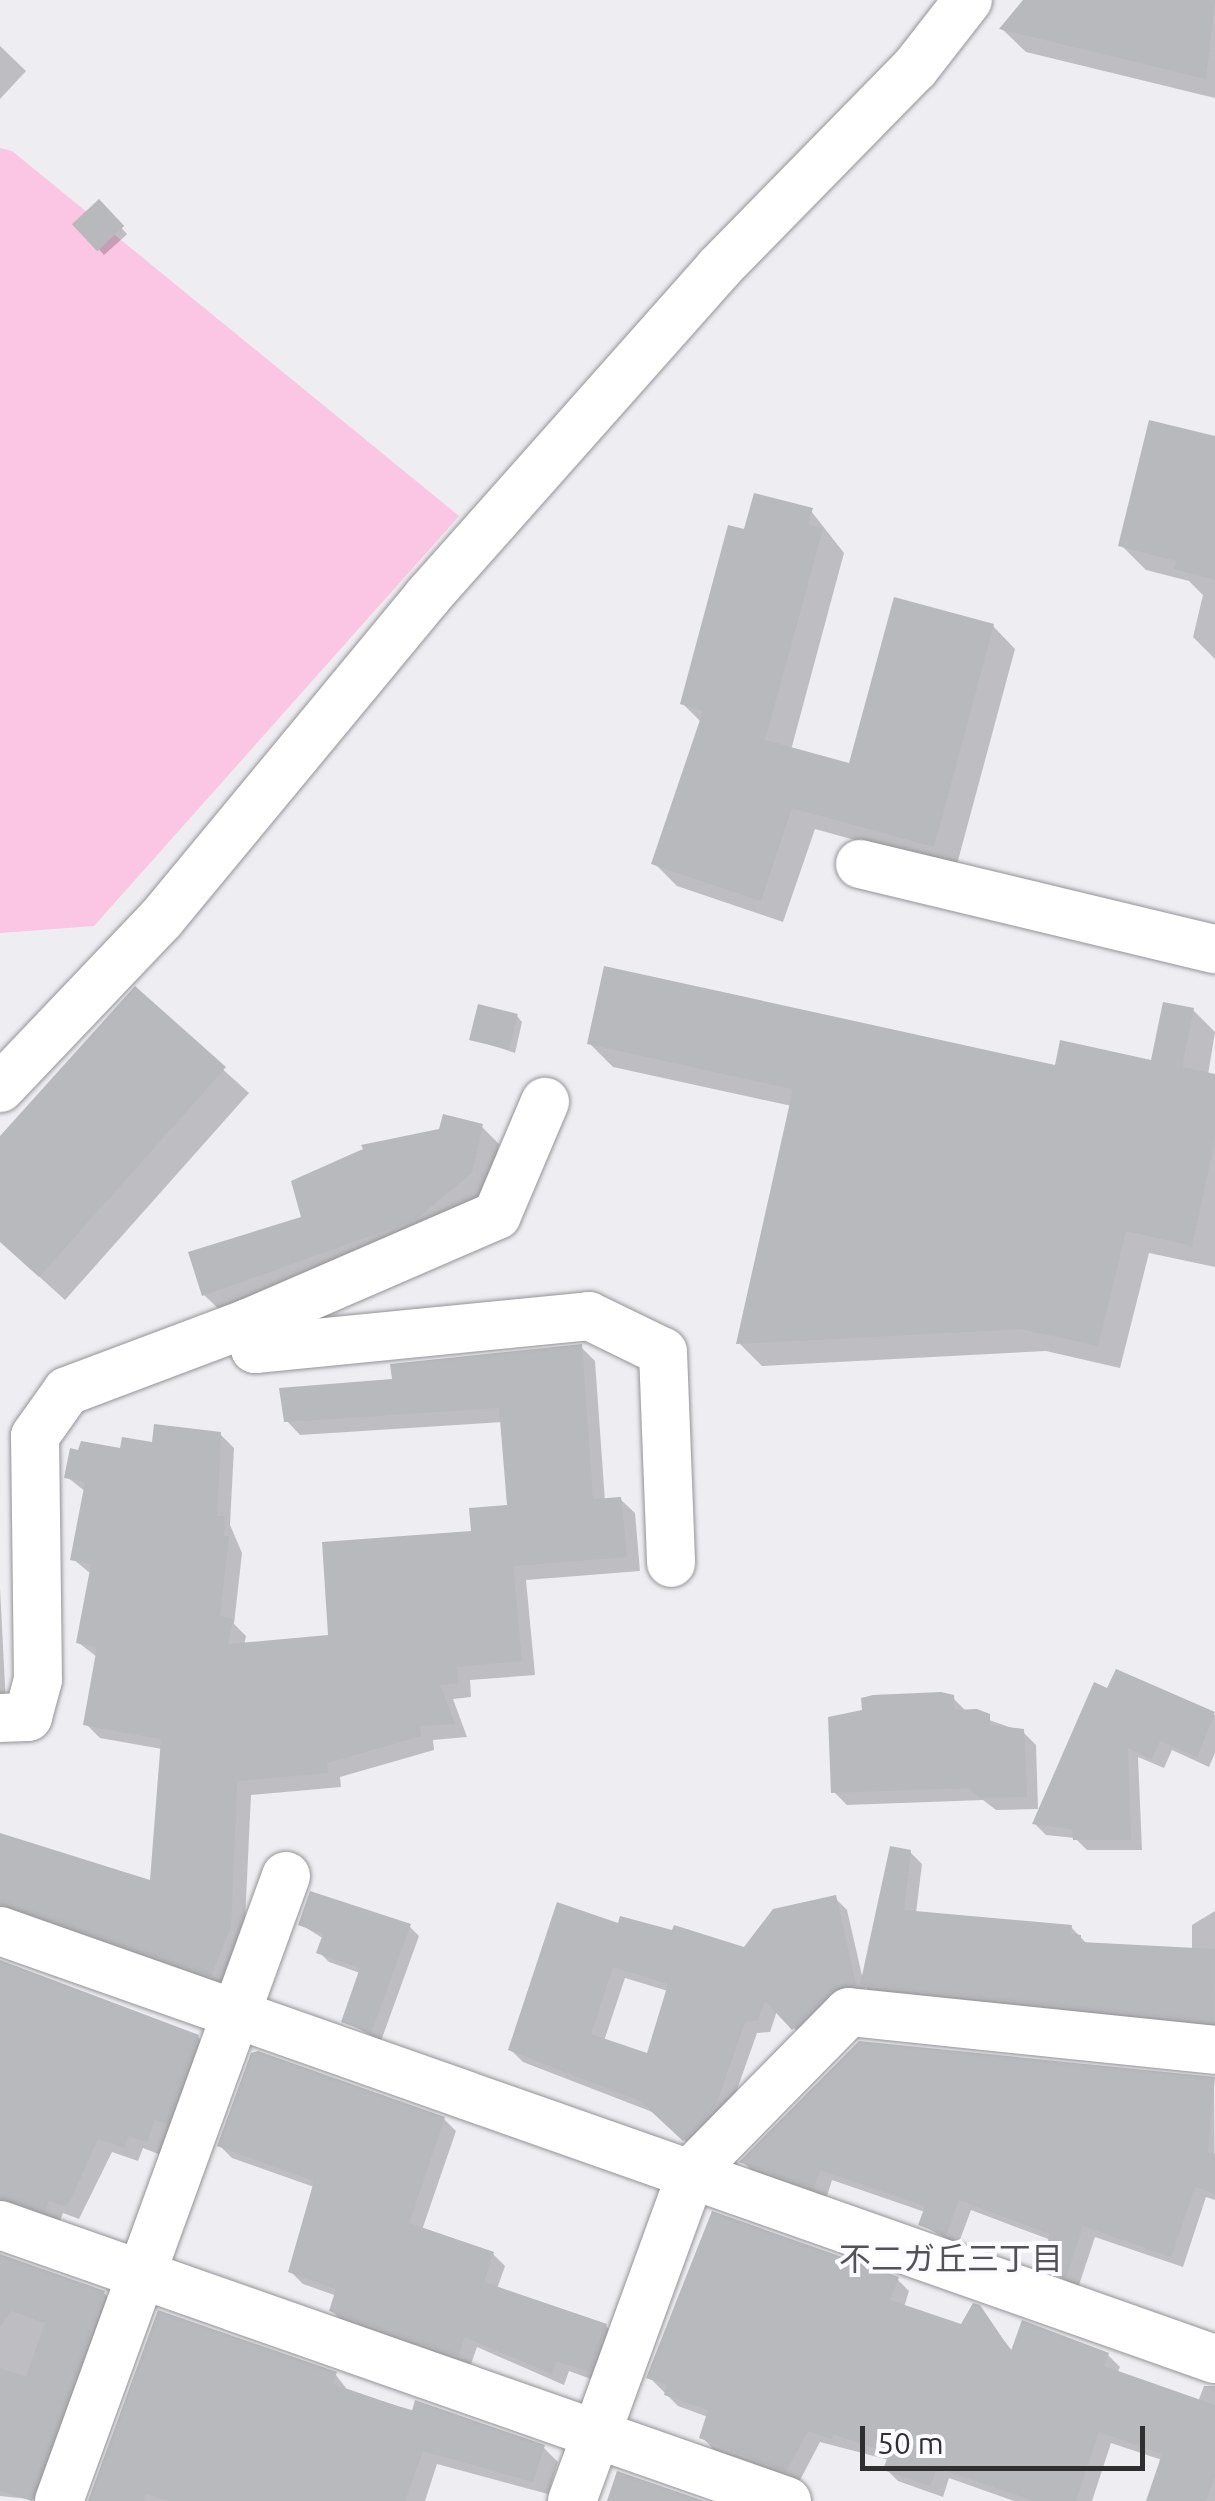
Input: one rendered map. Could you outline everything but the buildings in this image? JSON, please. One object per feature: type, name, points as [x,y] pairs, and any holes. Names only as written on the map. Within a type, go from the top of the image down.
[{"type":"street","points":[[0,1088],[161,920],[428,596],[706,283],[915,68],[968,0]]},
{"type":"street","points":[[860,864],[1215,949]]},
{"type":"street","points":[[0,1718],[28,1717],[38,1680],[35,1436],[67,1390],[248,1323],[497,1216],[545,1102]]},
{"type":"street","points":[[248,1323],[254,1349],[589,1316],[664,1352],[671,1563]]},
{"type":"street","points":[[59,2501],[286,1876]]},
{"type":"street","points":[[0,1931],[692,2171],[1215,2359]]},
{"type":"street","points":[[572,2501],[692,2171],[850,2012],[1215,2050]]},
{"type":"street","points":[[0,2225],[788,2501]]},
{"type":"shaded area","points":[[0,148],[12,151],[459,516],[94,926],[0,933]]},
{"type":"district","name":"不二ガ丘三丁目","points":[[951,2258]]}]
